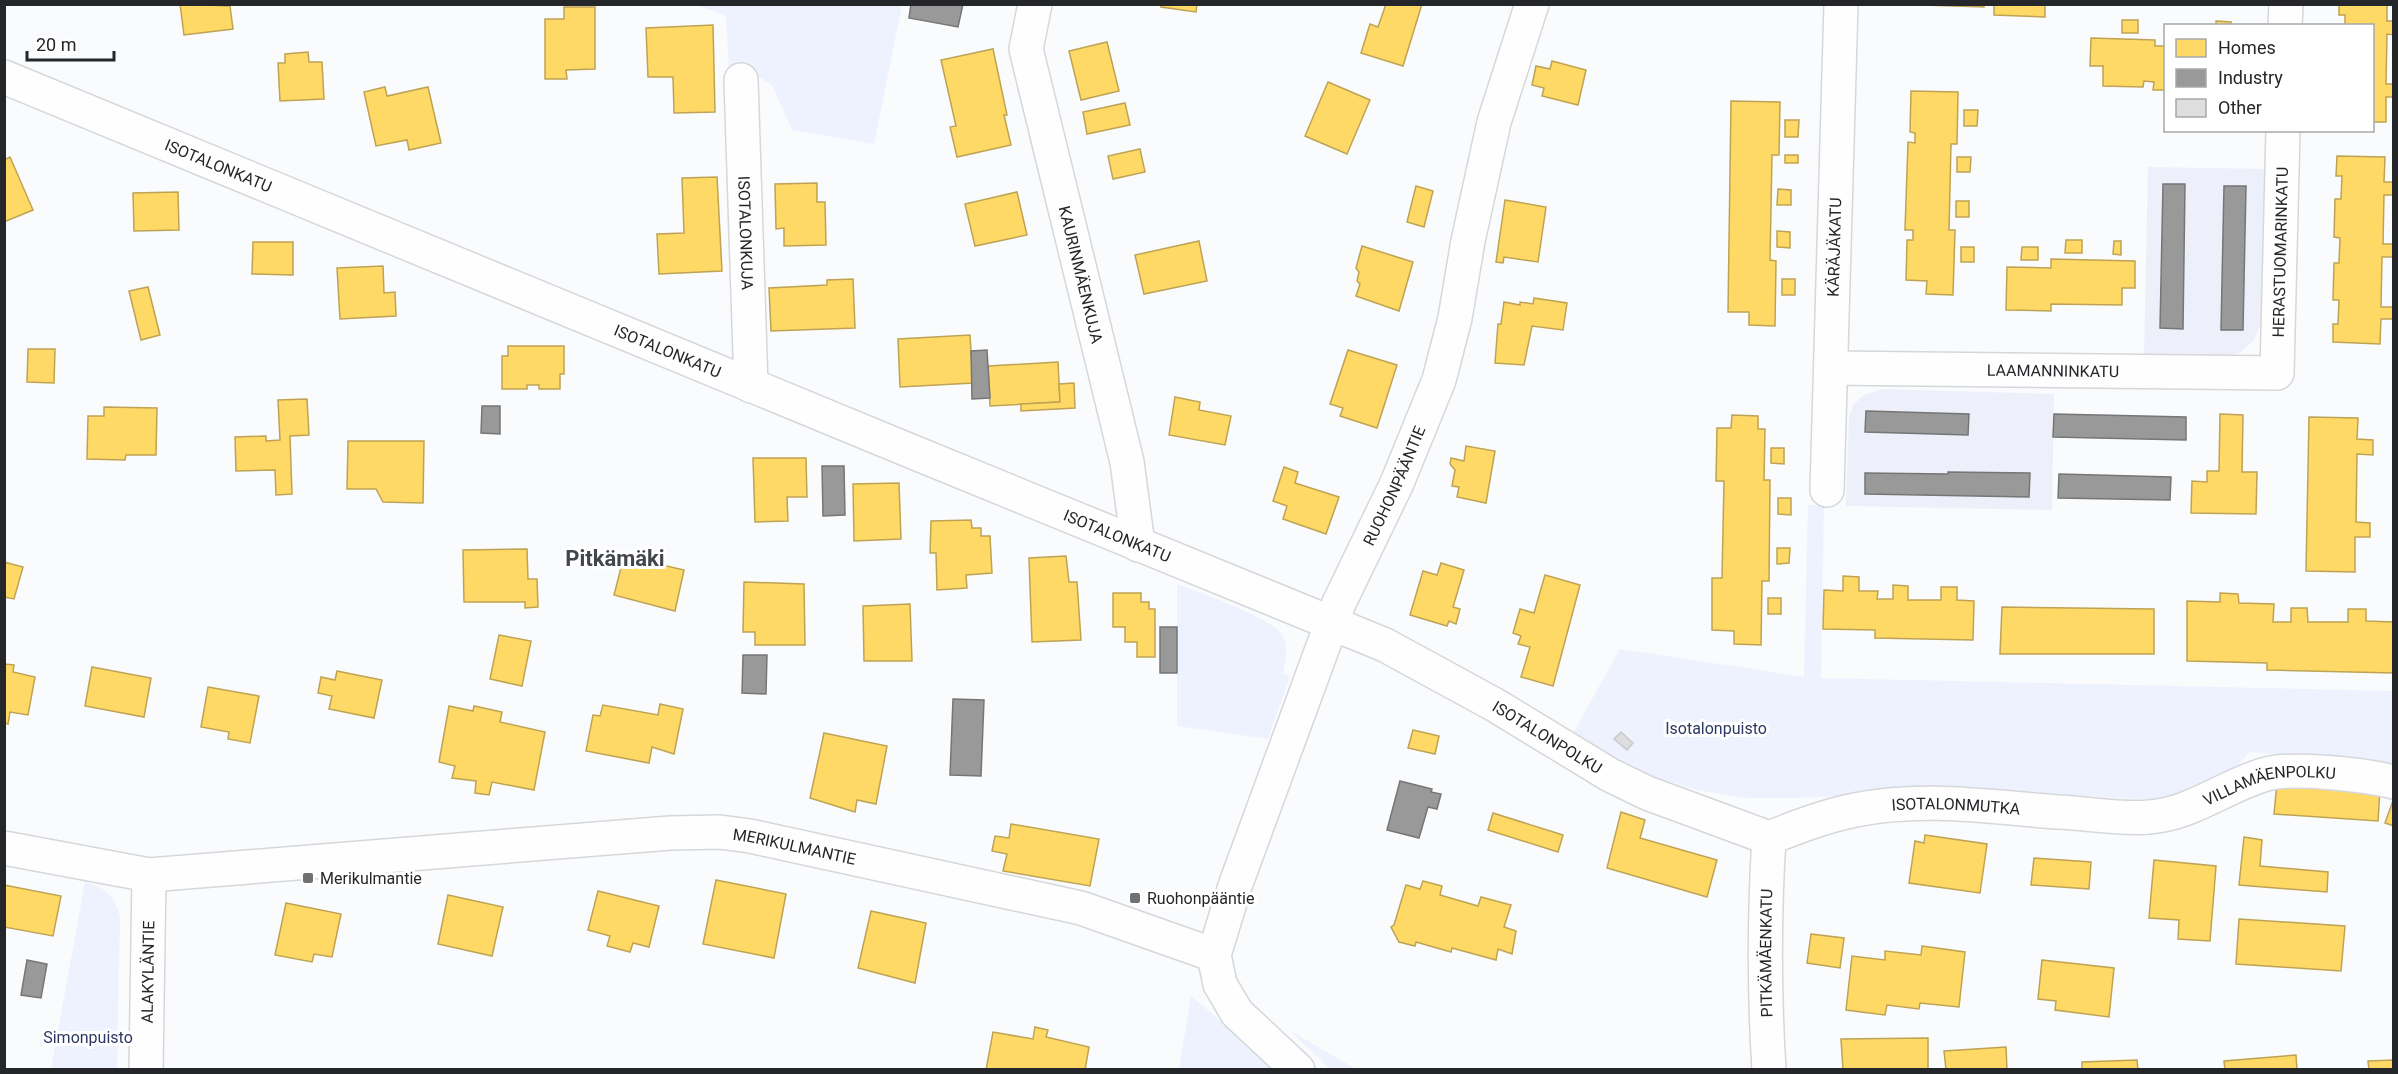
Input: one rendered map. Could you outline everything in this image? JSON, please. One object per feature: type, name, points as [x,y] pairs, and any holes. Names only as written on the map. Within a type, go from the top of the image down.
[{"type":"street","name":"KAURINMÄENKUJA","points":[[1035,4],[1026,49],[1127,462],[1138,545]]},
{"type":"street","name":"RUOHONPÄÄNTIE","points":[[1214,955],[1235,886],[1339,603],[1398,483],[1439,380],[1455,318],[1468,241],[1494,122],[1532,4]]},
{"type":"street","name":"KÄRÄJÄKATU","points":[[1827,490],[1841,4]]},
{"type":"street","points":[[2285,24],[2286,4]]},
{"type":"street","name":"ISOTALONKATU","points":[[4,77],[1138,545],[1333,623]]},
{"type":"street","name":"ISOTALONKUJA","points":[[741,80],[751,386]]},
{"type":"street","name":"HERASTUOMARINKATU","points":[[2277,373],[2283,132]]},
{"type":"street","name":"LAAMANNINKATU","points":[[1831,368],[2277,373]]},
{"type":"street","name":"ISOTALONPOLKU","points":[[1333,623],[1395,650],[1495,705],[1574,755],[1647,793],[1769,838]]},
{"type":"street","name":"VILLAMÄENPOLKU","points":[[2148,818],[2194,806],[2244,782],[2281,771],[2373,777],[2394,782]]},
{"type":"street","name":"ISOTALONMUTKA","points":[[1769,838],[1806,823],[1855,810],[1944,802],[2148,818]]},
{"type":"street","name":"MERIKULMANTIE","points":[[4,848],[149,875],[670,833],[720,832],[750,836],[1081,908],[1214,955]]},
{"type":"street","name":"PITKÄMÄENKATU","points":[[1769,838],[1764,991],[1769,1070]]},
{"type":"street","name":"ALAKYLÄNTIE","points":[[146,1070],[149,875]]},
{"type":"street","points":[[1214,955],[1221,984],[1237,1013],[1298,1070]]},
{"type":"shaded area","points":[[2148,167],[2265,169],[2261,324],[2254,340],[2241,352],[2226,358],[2144,356]]},
{"type":"shaded area","points":[[1883,389],[2054,394],[2052,510],[1846,506],[1849,417],[1854,404],[1864,395]]},
{"type":"green space","points":[[697,5],[902,5],[874,144],[792,130],[772,85],[753,73],[729,72],[726,16]]},
{"type":"green space","name":"Isotalonpuisto","points":[[1808,505],[1824,505],[1821,678],[2393,691],[2393,764],[2249,752],[2233,773],[2222,782],[2159,800],[2020,793],[1908,793],[1747,798],[1697,790],[1650,776],[1572,735],[1620,649],[1804,677]]},
{"type":"green space","points":[[1177,584],[1251,614],[1265,621],[1283,636],[1286,650],[1283,674],[1290,676],[1268,739],[1177,726]]},
{"type":"green space","name":"Simonpuisto","points":[[85,882],[109,894],[116,904],[120,918],[117,1069],[51,1069]]},
{"type":"green space","points":[[1191,996],[1237,1035],[1274,1070],[1179,1070]]},
{"type":"green space","points":[[1289,1030],[1356,1069],[1330,1069]]},
{"type":"building: Homes","points":[[180,4],[230,6],[233,29],[184,35]]},
{"type":"building: Homes","points":[[1161,4],[1197,4],[1196,12],[1161,7]]},
{"type":"building: Homes","points":[[1386,4],[1422,4],[1403,66],[1361,53],[1370,24],[1378,27]]},
{"type":"building: Homes","points":[[1893,4],[1984,4],[1984,7]]},
{"type":"building: Homes","points":[[1994,4],[2045,4],[2045,17],[1994,15]]},
{"type":"building: Homes","points":[[2339,4],[2387,4],[2387,21],[2394,21],[2394,35],[2387,34],[2386,84],[2394,84],[2394,97],[2386,97],[2386,122],[2374,122],[2374,24],[2345,24],[2345,15],[2339,15]]},
{"type":"building: Homes","points":[[564,7],[595,7],[595,69],[566,70],[567,79],[545,79],[545,19],[564,19]]},
{"type":"building: Homes","points":[[2122,20],[2138,20],[2138,33],[2122,33]]},
{"type":"building: Homes","points":[[2216,21],[2231,22],[2231,24],[2216,24]]},
{"type":"building: Homes","points":[[713,25],[715,112],[674,113],[673,77],[648,77],[646,28]]},
{"type":"building: Homes","points":[[2091,38],[2155,40],[2155,46],[2164,46],[2164,90],[2153,90],[2154,82],[2144,81],[2143,87],[2103,86],[2103,66],[2090,66]]},
{"type":"building: Homes","points":[[1107,42],[1119,91],[1081,100],[1069,51]]},
{"type":"building: Homes","points":[[993,49],[1011,145],[957,157],[950,127],[956,126],[941,60]]},
{"type":"building: Homes","points":[[308,52],[309,62],[322,62],[324,99],[280,101],[278,63],[285,63],[285,54]]},
{"type":"building: Homes","points":[[1552,61],[1586,70],[1578,105],[1542,96],[1544,88],[1532,85],[1536,66],[1550,69]]},
{"type":"building: Homes","points":[[1328,82],[1370,100],[1347,154],[1305,136]]},
{"type":"building: Homes","points":[[385,87],[387,96],[428,87],[441,143],[409,150],[407,140],[376,146],[364,92]]},
{"type":"building: Homes","points":[[1911,91],[1958,92],[1957,144],[1951,144],[1949,230],[1955,230],[1953,295],[1926,294],[1927,281],[1906,280],[1907,240],[1913,240],[1913,230],[1905,230],[1908,142],[1915,143],[1915,133],[1910,132]]},
{"type":"building: Homes","points":[[1731,101],[1780,102],[1779,155],[1772,155],[1770,260],[1776,261],[1775,326],[1749,325],[1749,312],[1728,312]]},
{"type":"building: Homes","points":[[1125,103],[1130,125],[1087,134],[1083,112]]},
{"type":"building: Homes","points":[[1964,110],[1978,110],[1977,126],[1964,126]]},
{"type":"building: Homes","points":[[1785,120],[1799,120],[1798,137],[1785,137]]},
{"type":"building: Homes","points":[[1140,149],[1145,172],[1113,179],[1108,156]]},
{"type":"building: Homes","points":[[1785,155],[1798,155],[1798,163],[1785,163]]},
{"type":"building: Homes","points":[[2337,156],[2385,157],[2384,182],[2394,182],[2394,195],[2384,195],[2383,244],[2394,244],[2394,257],[2382,257],[2381,307],[2394,307],[2394,319],[2381,319],[2380,344],[2333,342],[2333,324],[2338,324],[2339,300],[2333,300],[2334,263],[2339,263],[2340,238],[2334,237],[2335,199],[2341,199],[2342,176],[2336,176]]},
{"type":"building: Homes","points":[[10,157],[33,210],[4,222],[4,160]]},
{"type":"building: Homes","points":[[1957,157],[1971,157],[1970,172],[1957,172]]},
{"type":"building: Homes","points":[[717,177],[722,271],[659,274],[657,234],[684,233],[682,178]]},
{"type":"building: Homes","points":[[817,183],[817,202],[825,202],[826,245],[784,246],[784,228],[776,229],[775,184]]},
{"type":"building: Homes","points":[[1416,186],[1433,191],[1424,227],[1407,222]]},
{"type":"building: Homes","points":[[1778,189],[1791,190],[1791,205],[1777,205]]},
{"type":"building: Homes","points":[[178,192],[179,230],[134,231],[133,193]]},
{"type":"building: Homes","points":[[1017,192],[1027,235],[975,246],[965,204]]},
{"type":"building: Homes","points":[[1505,200],[1546,207],[1538,262],[1504,257],[1503,263],[1496,262]]},
{"type":"building: Homes","points":[[1956,201],[1969,201],[1969,217],[1956,217]]},
{"type":"building: Homes","points":[[1777,231],[1790,232],[1790,248],[1777,247]]},
{"type":"building: Homes","points":[[2066,240],[2082,240],[2082,253],[2065,253]]},
{"type":"building: Homes","points":[[1199,241],[1207,281],[1144,294],[1135,255]]},
{"type":"building: Homes","points":[[2114,241],[2121,241],[2121,255],[2113,254]]},
{"type":"building: Homes","points":[[253,242],[293,242],[293,275],[252,274]]},
{"type":"building: Homes","points":[[1362,246],[1413,262],[1399,311],[1356,296],[1360,284],[1357,281],[1359,272],[1356,268]]},
{"type":"building: Homes","points":[[1961,247],[1974,247],[1974,262],[1961,262]]},
{"type":"building: Homes","points":[[2022,247],[2038,247],[2038,260],[2021,260]]},
{"type":"building: Homes","points":[[2051,259],[2135,261],[2135,288],[2122,288],[2122,305],[2051,304],[2051,311],[2006,310],[2007,267],[2051,268]]},
{"type":"building: Homes","points":[[383,266],[384,293],[395,292],[396,316],[340,319],[337,268]]},
{"type":"building: Homes","points":[[853,279],[855,328],[771,331],[769,288],[827,285],[827,280]]},
{"type":"building: Homes","points":[[1782,279],[1795,279],[1795,295],[1782,295]]},
{"type":"building: Homes","points":[[148,287],[160,335],[141,340],[129,291]]},
{"type":"building: Homes","points":[[1534,298],[1567,303],[1563,330],[1532,326],[1524,365],[1495,363],[1498,324],[1501,324],[1504,302],[1520,305],[1520,302],[1533,304]]},
{"type":"building: Homes","points":[[970,335],[973,383],[900,387],[898,339]]},
{"type":"building: Homes","points":[[508,346],[564,346],[564,374],[560,374],[560,389],[539,389],[539,385],[527,385],[527,389],[502,389],[502,356],[508,356]]},
{"type":"building: Homes","points":[[28,349],[55,349],[54,383],[27,382]]},
{"type":"building: Homes","points":[[1348,350],[1397,365],[1377,428],[1340,416],[1343,408],[1330,404]]},
{"type":"building: Homes","points":[[1058,362],[1060,402],[990,406],[988,366]]},
{"type":"building: Homes","points":[[1074,383],[1075,408],[1021,411],[1021,404],[1060,402],[1059,384]]},
{"type":"building: Homes","points":[[1175,397],[1200,402],[1199,410],[1231,416],[1225,445],[1169,435]]},
{"type":"building: Homes","points":[[307,399],[309,435],[290,436],[292,494],[276,495],[275,470],[236,471],[235,437],[266,436],[266,441],[280,440],[278,400]]},
{"type":"building: Homes","points":[[104,407],[157,408],[156,455],[126,455],[125,460],[87,459],[88,416],[104,416]]},
{"type":"building: Homes","points":[[2220,414],[2243,415],[2242,472],[2257,472],[2256,514],[2191,513],[2192,481],[2207,482],[2207,471],[2219,471]]},
{"type":"building: Homes","points":[[1732,415],[1758,416],[1758,429],[1765,429],[1764,480],[1770,480],[1769,581],[1762,581],[1761,645],[1734,644],[1734,631],[1712,630],[1712,578],[1722,578],[1724,481],[1716,481],[1717,428],[1731,428]]},
{"type":"building: Homes","points":[[2309,417],[2358,418],[2357,439],[2373,440],[2373,455],[2357,454],[2356,522],[2370,523],[2370,537],[2355,537],[2355,572],[2306,571]]},
{"type":"building: Homes","points":[[348,441],[424,441],[423,503],[383,502],[376,489],[347,489]]},
{"type":"building: Homes","points":[[1466,446],[1495,451],[1486,503],[1457,497],[1459,487],[1452,486],[1455,470],[1450,464],[1451,458],[1464,461]]},
{"type":"building: Homes","points":[[1771,448],[1784,448],[1784,464],[1771,463]]},
{"type":"building: Homes","points":[[753,458],[806,458],[807,497],[787,497],[788,521],[755,522]]},
{"type":"building: Homes","points":[[1284,467],[1298,472],[1295,483],[1339,497],[1326,534],[1283,519],[1287,506],[1273,501]]},
{"type":"building: Homes","points":[[899,483],[901,539],[854,541],[853,484]]},
{"type":"building: Homes","points":[[1778,498],[1791,498],[1791,515],[1778,514]]},
{"type":"building: Homes","points":[[971,520],[972,528],[981,528],[981,536],[990,536],[992,573],[966,575],[967,588],[937,590],[936,553],[930,553],[931,521]]},
{"type":"building: Homes","points":[[1777,548],[1790,548],[1789,563],[1777,564]]},
{"type":"building: Homes","points":[[527,549],[528,579],[537,579],[538,607],[525,608],[525,602],[464,602],[463,550]]},
{"type":"building: Homes","points":[[624,556],[684,570],[675,611],[614,595]]},
{"type":"building: Homes","points":[[1066,556],[1069,582],[1077,582],[1081,640],[1032,642],[1029,558]]},
{"type":"building: Homes","points":[[4,562],[23,567],[14,599],[4,597]]},
{"type":"building: Homes","points":[[1441,563],[1464,570],[1453,607],[1460,609],[1456,624],[1449,621],[1447,626],[1410,615],[1423,571],[1437,575]]},
{"type":"building: Homes","points":[[1545,575],[1580,585],[1553,686],[1521,677],[1530,647],[1518,644],[1521,636],[1513,633],[1520,609],[1534,613]]},
{"type":"building: Homes","points":[[1843,576],[1859,577],[1859,591],[1878,591],[1877,599],[1893,599],[1893,585],[1908,586],[1908,600],[1941,600],[1941,587],[1957,587],[1957,600],[1974,601],[1973,640],[1875,638],[1875,630],[1823,629],[1824,590],[1843,591]]},
{"type":"building: Homes","points":[[744,582],[804,584],[805,645],[755,645],[755,632],[743,632]]},
{"type":"building: Homes","points":[[1113,593],[1141,593],[1141,602],[1149,602],[1149,609],[1155,609],[1155,657],[1137,657],[1137,642],[1125,642],[1125,627],[1113,627]]},
{"type":"building: Homes","points":[[2220,593],[2238,594],[2239,603],[2274,604],[2273,622],[2291,622],[2291,608],[2307,608],[2308,622],[2348,622],[2348,609],[2366,609],[2366,621],[2394,622],[2394,673],[2267,670],[2267,663],[2187,661],[2187,601],[2220,602]]},
{"type":"building: Homes","points":[[1768,598],[1781,598],[1781,614],[1768,614]]},
{"type":"building: Homes","points":[[910,604],[912,661],[864,661],[863,606]]},
{"type":"building: Homes","points":[[2002,607],[2154,609],[2154,654],[2000,654]]},
{"type":"building: Homes","points":[[499,635],[531,641],[522,686],[490,679]]},
{"type":"building: Homes","points":[[4,664],[14,665],[13,672],[35,677],[28,715],[10,712],[8,724],[4,723]]},
{"type":"building: Homes","points":[[92,667],[151,678],[144,717],[85,706]]},
{"type":"building: Homes","points":[[337,671],[382,680],[374,718],[329,709],[332,696],[318,693],[321,677],[335,680]]},
{"type":"building: Homes","points":[[208,687],[259,696],[250,743],[228,739],[229,732],[201,727]]},
{"type":"building: Homes","points":[[660,704],[683,709],[674,754],[652,747],[649,763],[586,751],[593,715],[600,716],[603,705],[658,715]]},
{"type":"building: Homes","points":[[449,706],[473,711],[474,706],[502,712],[500,722],[545,732],[534,790],[492,782],[489,795],[475,793],[476,781],[452,778],[455,766],[439,762]]},
{"type":"building: Homes","points":[[1413,730],[1439,736],[1435,754],[1408,748]]},
{"type":"building: Homes","points":[[824,733],[887,746],[876,804],[857,800],[855,812],[810,798]]},
{"type":"building: Homes","points":[[2277,783],[2380,789],[2378,821],[2274,814]]},
{"type":"building: Homes","points":[[2394,798],[2394,826],[2385,823]]},
{"type":"building: Homes","points":[[1621,812],[1645,820],[1640,838],[1717,860],[1707,897],[1607,868]]},
{"type":"building: Homes","points":[[1493,813],[1563,835],[1558,852],[1488,830]]},
{"type":"building: Homes","points":[[1011,824],[1099,839],[1090,886],[1003,871],[1007,854],[992,851],[995,836],[1009,838]]},
{"type":"building: Homes","points":[[1925,835],[1987,844],[1980,893],[1909,883],[1915,841],[1924,843]]},
{"type":"building: Homes","points":[[2244,837],[2262,840],[2260,866],[2328,872],[2327,892],[2239,885]]},
{"type":"building: Homes","points":[[2034,858],[2091,862],[2089,889],[2031,885]]},
{"type":"building: Homes","points":[[2154,860],[2216,866],[2210,941],[2178,939],[2179,920],[2149,918]]},
{"type":"building: Homes","points":[[716,880],[786,894],[774,958],[703,944]]},
{"type":"building: Homes","points":[[1423,881],[1442,886],[1440,895],[1478,906],[1481,897],[1511,905],[1504,927],[1516,931],[1512,954],[1498,949],[1496,960],[1452,948],[1451,952],[1416,942],[1415,946],[1399,942],[1391,927],[1394,925],[1406,885],[1420,889]]},
{"type":"building: Homes","points":[[4,885],[61,896],[53,936],[4,927]]},
{"type":"building: Homes","points":[[598,891],[659,906],[649,947],[633,943],[630,952],[607,946],[610,936],[588,930]]},
{"type":"building: Homes","points":[[448,895],[503,907],[492,956],[438,944]]},
{"type":"building: Homes","points":[[286,903],[341,914],[332,957],[314,954],[312,962],[275,955]]},
{"type":"building: Homes","points":[[871,911],[926,923],[915,983],[858,968]]},
{"type":"building: Homes","points":[[2239,919],[2345,926],[2341,971],[2236,964]]},
{"type":"building: Homes","points":[[1811,934],[1844,938],[1840,968],[1807,963]]},
{"type":"building: Homes","points":[[1922,946],[1965,952],[1959,1007],[1920,1003],[1919,1009],[1887,1005],[1885,1015],[1846,1010],[1852,956],[1885,960],[1885,951],[1921,955]]},
{"type":"building: Homes","points":[[2042,960],[2114,968],[2109,1017],[2055,1010],[2056,1001],[2038,999]]},
{"type":"building: Homes","points":[[1035,1027],[1048,1030],[1046,1037],[1089,1047],[1085,1070],[986,1070],[993,1032],[1033,1039]]},
{"type":"building: Homes","points":[[1928,1038],[1928,1070],[1843,1070],[1841,1039]]},
{"type":"building: Homes","points":[[2006,1047],[2007,1070],[1946,1070],[1944,1051]]},
{"type":"building: Homes","points":[[2296,1055],[2297,1070],[2225,1070],[2224,1061]]},
{"type":"building: Homes","points":[[2137,1060],[2138,1070],[2082,1070],[2082,1062]]},
{"type":"building: Homes","points":[[2394,1060],[2394,1070],[2369,1070],[2368,1061]]},
{"type":"building: Industry","points":[[911,4],[963,4],[958,27],[909,18]]},
{"type":"building: Industry","points":[[2163,184],[2185,184],[2183,329],[2160,328]]},
{"type":"building: Industry","points":[[2224,186],[2246,186],[2243,330],[2221,330]]},
{"type":"building: Industry","points":[[987,350],[990,398],[972,399],[971,351]]},
{"type":"building: Industry","points":[[482,406],[500,406],[500,434],[481,433]]},
{"type":"building: Industry","points":[[1866,411],[1969,414],[1968,435],[1865,432]]},
{"type":"building: Industry","points":[[2054,414],[2186,417],[2186,440],[2053,437]]},
{"type":"building: Industry","points":[[822,466],[844,466],[845,515],[823,516]]},
{"type":"building: Industry","points":[[1948,472],[2030,473],[2029,497],[1865,494],[1865,473],[1948,474]]},
{"type":"building: Industry","points":[[2059,474],[2171,477],[2170,500],[2058,498]]},
{"type":"building: Industry","points":[[1160,627],[1177,627],[1177,673],[1160,673]]},
{"type":"building: Industry","points":[[743,655],[767,655],[766,694],[742,693]]},
{"type":"building: Industry","points":[[953,699],[984,700],[981,776],[950,775]]},
{"type":"building: Industry","points":[[1400,781],[1432,789],[1431,792],[1441,794],[1437,809],[1428,807],[1419,838],[1387,830]]},
{"type":"building: Industry","points":[[27,960],[47,964],[41,998],[21,995]]},
{"type":"building: Other","points":[[1621,732],[1633,743],[1627,750],[1614,739]]},
{"type":"place","name":"Merikulmantie","points":[[308,878]]},
{"type":"place","name":"Ruohonpääntie","points":[[1135,898]]},
{"type":"district","name":"Pitkämäki","points":[[615,558]]}]
